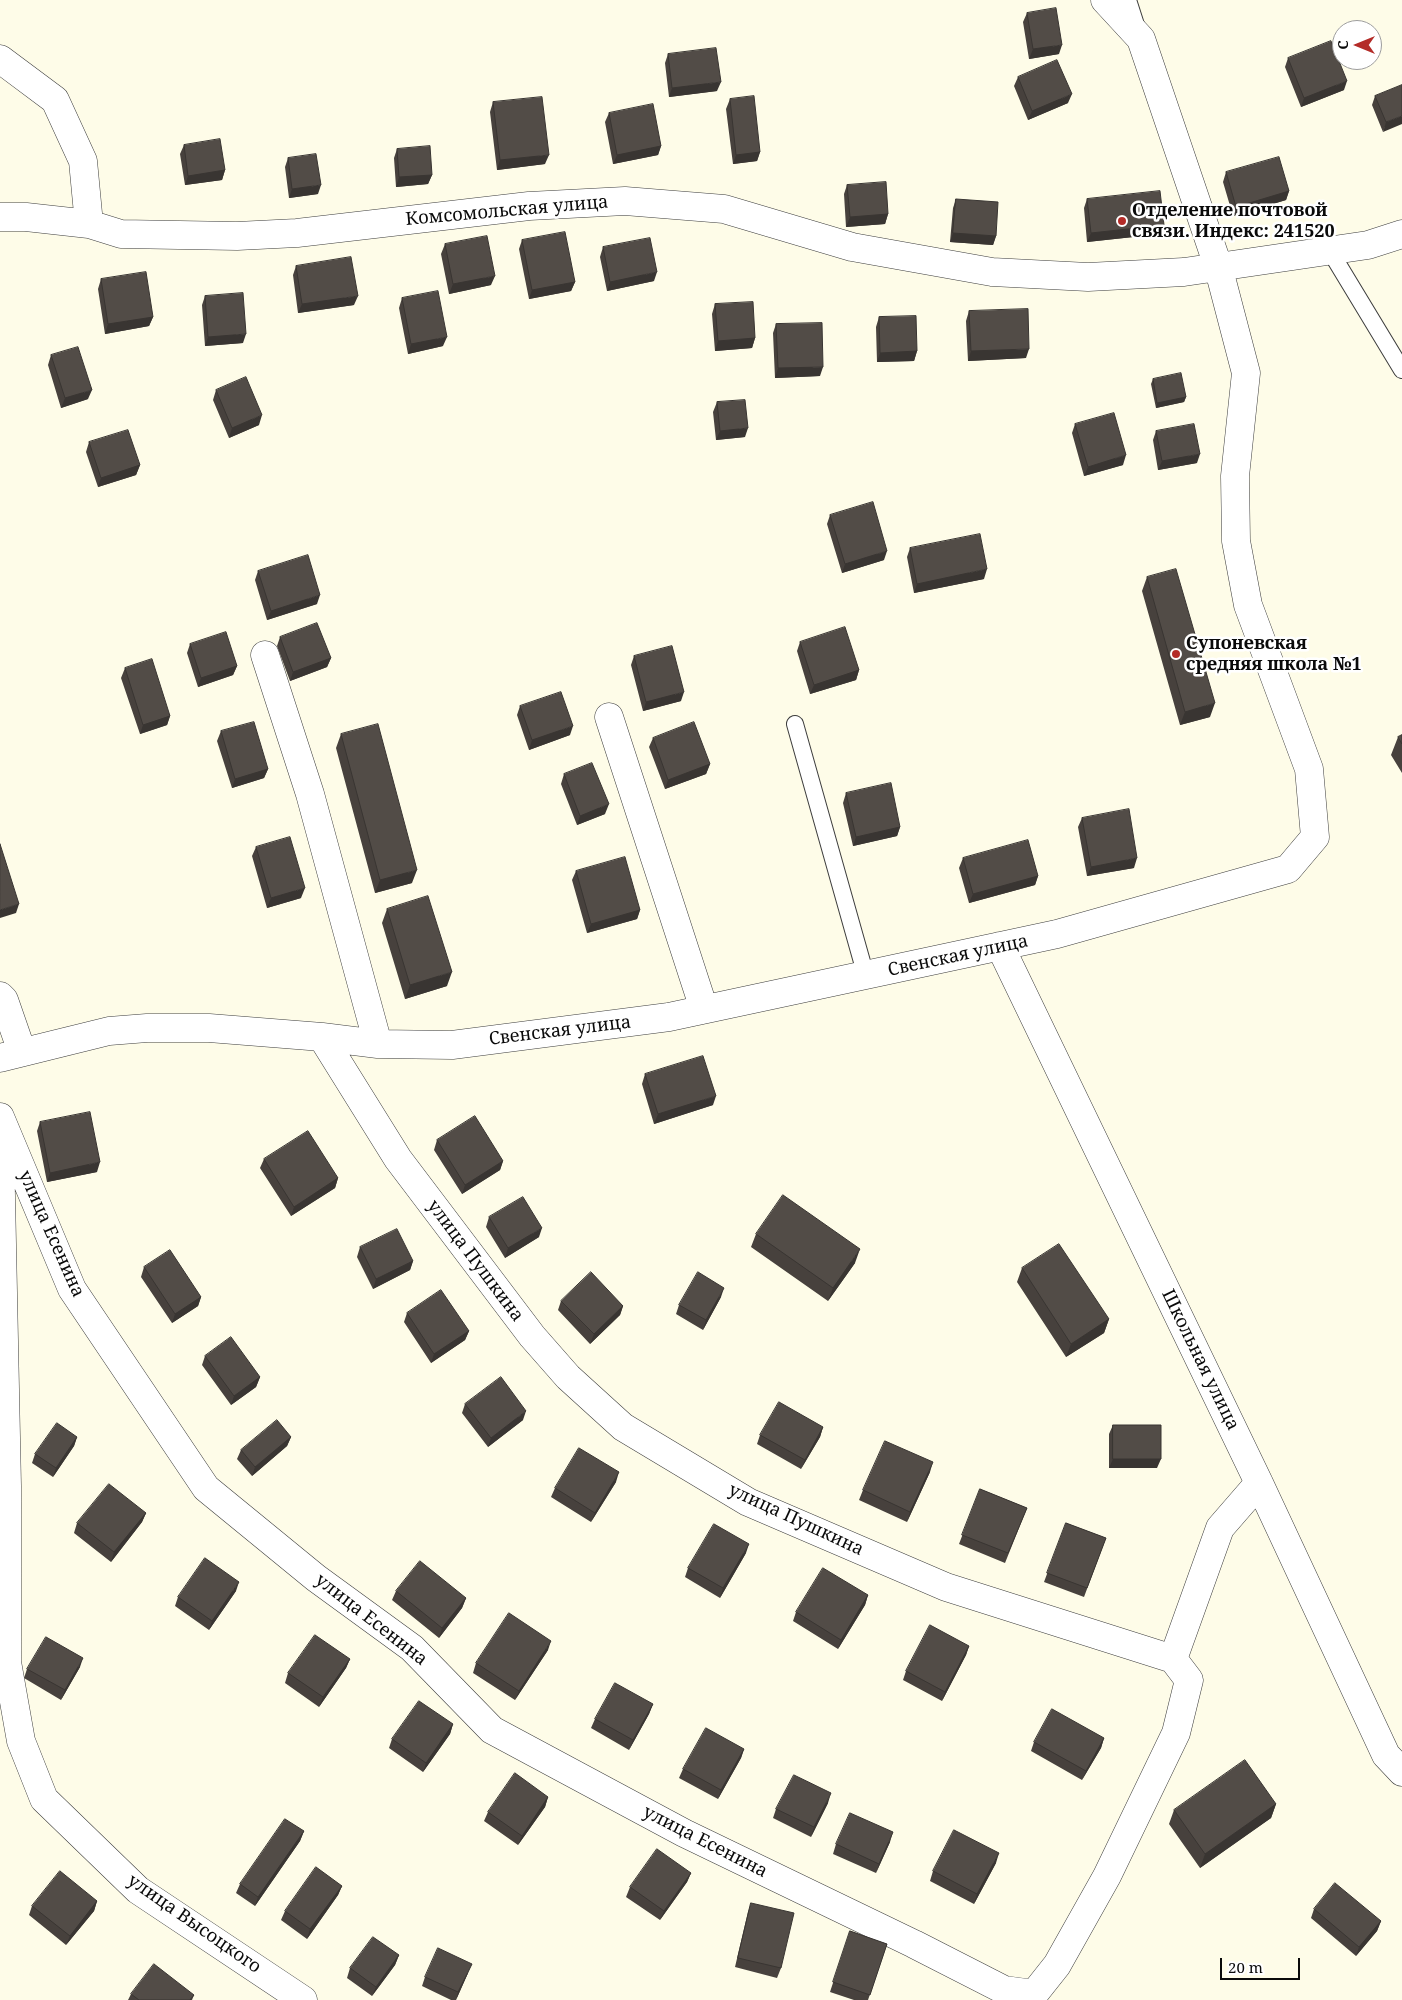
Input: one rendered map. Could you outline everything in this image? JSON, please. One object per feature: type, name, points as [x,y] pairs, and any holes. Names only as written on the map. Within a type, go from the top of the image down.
[{"type":"street","points":[[1105,0],[1141,39],[1218,266]]},
{"type":"street","points":[[0,59],[55,100],[83,160],[89,224]]},
{"type":"street","name":"Комсомольская улица","points":[[0,217],[26,217],[89,224],[121,234],[237,236],[297,233],[529,206],[625,201],[724,209],[852,247],[992,272],[1088,277],[1184,272],[1368,245],[1402,234]]},
{"type":"street","name":"Свенская улица","points":[[11,1055],[109,1031],[147,1028],[209,1028],[322,1037],[378,1044],[452,1045],[669,1017],[1057,934],[1288,868],[1314,837],[1309,769],[1248,605],[1236,541],[1235,476],[1246,373],[1218,266]]},
{"type":"street","points":[[265,655],[310,794],[378,1044]]},
{"type":"street","points":[[609,717],[704,1009]]},
{"type":"street","name":"Школьная улица","points":[[1000,946],[1259,1482],[1386,1755],[1402,1772]]},
{"type":"street","points":[[0,996],[4,1000],[11,1055]]},
{"type":"street","name":"улица Пушкина","points":[[322,1037],[398,1159],[532,1336],[568,1377],[623,1427],[748,1502],[946,1587],[1173,1659]]},
{"type":"street","name":"улица Есенина","points":[[0,1117],[72,1289],[206,1488],[316,1578],[412,1648],[492,1730],[684,1833],[914,1944],[1004,1990],[1034,1994],[1057,1965],[1108,1876],[1176,1733],[1189,1680],[1173,1659]]},
{"type":"street","name":"улица Высоцкого","points":[[0,1148],[7,1486],[7,1662],[21,1741],[44,1799],[138,1890],[246,1960],[303,2000]]},
{"type":"street","points":[[1173,1659],[1220,1528],[1259,1482]]},
{"type":"lane","points":[[1128,0],[1141,39]]},
{"type":"lane","points":[[1330,250],[1402,370]]},
{"type":"lane","points":[[795,724],[866,976]]},
{"type":"building","points":[[1056,8],[1062,45],[1033,49],[1027,13]]},
{"type":"building","points":[[1331,41],[1332,70],[1343,70],[1347,81],[1304,98],[1288,58]]},
{"type":"building","points":[[716,48],[721,82],[672,88],[668,54]]},
{"type":"building","points":[[1057,60],[1072,94],[1032,111],[1018,77]]},
{"type":"building","points":[[1402,85],[1402,116],[1386,122],[1375,96]]},
{"type":"building","points":[[754,96],[760,152],[736,155],[730,99]]},
{"type":"building","points":[[542,97],[549,155],[500,160],[493,102]]},
{"type":"building","points":[[653,104],[661,146],[617,155],[609,113]]},
{"type":"building","points":[[220,139],[225,170],[188,176],[184,145]]},
{"type":"building","points":[[430,146],[432,175],[399,177],[397,149]]},
{"type":"building","points":[[316,154],[321,185],[292,189],[288,158]]},
{"type":"building","points":[[1279,157],[1289,191],[1236,207],[1226,172]]},
{"type":"building","points":[[886,182],[888,214],[850,217],[847,185]]},
{"type":"building","name":"Отделение почтовой связи. Индекс: 241520","points":[[1160,191],[1164,225],[1091,233],[1087,199]]},
{"type":"building","points":[[956,199],[998,202],[996,236],[953,233]]},
{"type":"building","points":[[565,232],[575,282],[532,290],[522,240]]},
{"type":"building","points":[[487,236],[495,276],[453,284],[445,244]]},
{"type":"building","points":[[650,238],[657,272],[610,282],[603,247]]},
{"type":"building","points":[[351,257],[358,296],[302,304],[296,266]]},
{"type":"building","points":[[146,272],[153,317],[108,324],[101,279]]},
{"type":"building","points":[[438,291],[447,337],[411,344],[402,298]]},
{"type":"building","points":[[243,293],[246,334],[208,337],[205,296]]},
{"type":"building","points":[[753,302],[755,338],[718,341],[715,304]]},
{"type":"building","points":[[1028,309],[1029,349],[971,351],[969,311]]},
{"type":"building","points":[[916,316],[917,351],[880,353],[879,317]]},
{"type":"building","points":[[822,323],[823,367],[778,368],[776,324]]},
{"type":"building","points":[[78,347],[92,390],[65,398],[51,355]]},
{"type":"building","points":[[1181,373],[1186,397],[1157,403],[1153,379]]},
{"type":"building","points":[[246,377],[262,415],[232,428],[216,390]]},
{"type":"building","points":[[745,400],[748,428],[720,431],[717,402]]},
{"type":"building","points":[[1114,413],[1126,455],[1088,467],[1075,424]]},
{"type":"building","points":[[1194,424],[1200,454],[1162,461],[1156,431]]},
{"type":"building","points":[[128,430],[140,465],[101,478],[89,442]]},
{"type":"building","points":[[873,502],[887,551],[845,564],[830,515]]},
{"type":"building","points":[[980,534],[987,569],[917,584],[910,548]]},
{"type":"building","points":[[308,555],[320,595],[271,611],[258,571]]},
{"type":"building","name":"Супоневская средняя школа №1","points":[[1176,569],[1215,703],[1185,712],[1147,577]]},
{"type":"building","points":[[317,623],[331,658],[293,672],[280,637]]},
{"type":"building","points":[[845,627],[859,670],[814,685],[800,642]]},
{"type":"building","points":[[226,632],[237,666],[201,678],[190,644]]},
{"type":"building","points":[[672,646],[684,692],[646,702],[634,656]]},
{"type":"building","points":[[152,659],[170,716],[143,725],[125,668]]},
{"type":"building","points":[[561,692],[573,726],[532,740],[520,706]]},
{"type":"building","points":[[254,722],[268,769],[235,779],[221,731]]},
{"type":"building","points":[[694,722],[710,764],[668,780],[653,738]]},
{"type":"building","points":[[378,724],[417,870],[380,880],[341,734]]},
{"type":"building","points":[[1402,735],[1402,744],[1398,737]]},
{"type":"building","points":[[592,763],[609,804],[580,816],[564,774]]},
{"type":"building","points":[[891,783],[900,827],[856,837],[846,793]]},
{"type":"building","points":[[1129,809],[1137,858],[1091,867],[1082,818]]},
{"type":"building","points":[[290,837],[305,888],[271,898],[256,847]]},
{"type":"building","points":[[1028,840],[1038,876],[973,894],[963,858]]},
{"type":"building","points":[[0,844],[19,904],[0,910]]},
{"type":"building","points":[[625,857],[640,910],[591,924],[576,871]]},
{"type":"building","points":[[428,896],[452,972],[410,985],[387,909]]},
{"type":"building","points":[[703,1056],[716,1096],[658,1114],[645,1074]]},
{"type":"building","points":[[90,1112],[100,1162],[50,1173],[40,1122]]},
{"type":"building","points":[[475,1116],[503,1161],[465,1185],[437,1140]]},
{"type":"building","points":[[308,1131],[338,1178],[294,1207],[264,1159]]},
{"type":"building","points":[[783,1195],[860,1249],[833,1288],[756,1234]]},
{"type":"building","points":[[523,1197],[542,1228],[508,1248],[489,1217]]},
{"type":"building","points":[[397,1229],[413,1261],[376,1279],[360,1247]]},
{"type":"building","points":[[1059,1244],[1109,1319],[1071,1344],[1022,1268]]},
{"type":"building","points":[[170,1250],[201,1297],[175,1314],[144,1267]]},
{"type":"building","points":[[591,1272],[623,1306],[594,1334],[561,1301]]},
{"type":"building","points":[[698,1272],[724,1288],[706,1320],[679,1305]]},
{"type":"building","points":[[441,1290],[469,1331],[434,1354],[407,1313]]},
{"type":"building","points":[[231,1337],[260,1377],[234,1396],[205,1356]]},
{"type":"building","points":[[501,1377],[526,1411],[491,1438],[465,1404]]},
{"type":"building","points":[[779,1402],[823,1427],[805,1460],[760,1435]]},
{"type":"building","points":[[277,1420],[291,1437],[255,1467],[241,1450]]},
{"type":"building","points":[[57,1423],[77,1437],[56,1468],[35,1454]]},
{"type":"building","points":[[1113,1425],[1161,1425],[1161,1459],[1113,1459]]},
{"type":"building","points":[[885,1441],[933,1462],[910,1512],[863,1490]]},
{"type":"building","points":[[579,1448],[619,1472],[595,1513],[555,1488]]},
{"type":"building","points":[[109,1484],[146,1513],[114,1552],[77,1523]]},
{"type":"building","points":[[980,1489],[1027,1508],[1008,1553],[962,1535]]},
{"type":"building","points":[[1066,1523],[1106,1538],[1087,1588],[1047,1573]]},
{"type":"building","points":[[714,1524],[749,1544],[723,1588],[688,1568]]},
{"type":"building","points":[[205,1558],[239,1582],[212,1621],[178,1597]]},
{"type":"building","points":[[420,1561],[466,1598],[442,1628],[396,1591]]},
{"type":"building","points":[[823,1568],[868,1595],[841,1640],[796,1612]]},
{"type":"building","points":[[509,1613],[551,1641],[519,1691],[476,1663]]},
{"type":"building","points":[[930,1625],[969,1646],[945,1692],[906,1671]]},
{"type":"building","points":[[315,1635],[350,1659],[323,1697],[288,1673]]},
{"type":"building","points":[[46,1637],[83,1658],[65,1690],[27,1669]]},
{"type":"building","points":[[615,1683],[653,1704],[633,1740],[595,1719]]},
{"type":"building","points":[[419,1701],[453,1724],[426,1763],[392,1739]]},
{"type":"building","points":[[1052,1709],[1104,1738],[1086,1771],[1034,1742]]},
{"type":"building","points":[[706,1728],[744,1749],[721,1790],[683,1769]]},
{"type":"building","points":[[1245,1760],[1276,1804],[1205,1854],[1174,1810]]},
{"type":"building","points":[[515,1773],[548,1797],[522,1836],[488,1812]]},
{"type":"building","points":[[794,1775],[831,1793],[814,1827],[776,1809]]},
{"type":"building","points":[[850,1813],[893,1832],[879,1864],[836,1844]]},
{"type":"building","points":[[285,1819],[304,1831],[258,1897],[240,1884]]},
{"type":"building","points":[[954,1830],[999,1853],[977,1894],[933,1871]]},
{"type":"building","points":[[657,1849],[691,1873],[664,1911],[630,1887]]},
{"type":"building","points":[[316,1867],[342,1886],[310,1929],[285,1911]]},
{"type":"building","points":[[60,1871],[97,1901],[70,1936],[32,1906]]},
{"type":"building","points":[[1335,1883],[1381,1921],[1359,1947],[1314,1909]]},
{"type":"building","points":[[751,1903],[794,1913],[781,1968],[738,1958]]},
{"type":"building","points":[[850,1931],[887,1944],[870,1995],[833,1982]]},
{"type":"building","points":[[373,1937],[399,1955],[376,1987],[350,1968]]},
{"type":"building","points":[[438,1948],[472,1964],[458,1992],[425,1977]]},
{"type":"building","points":[[154,1964],[194,1995],[190,2000],[139,2000],[131,1994]]},
{"type":"place","name":"Отделение почтовой связи. Индекс: 241520","points":[[1122,221]]},
{"type":"place","name":"Супоневская средняя школа №1","points":[[1176,654]]}]
